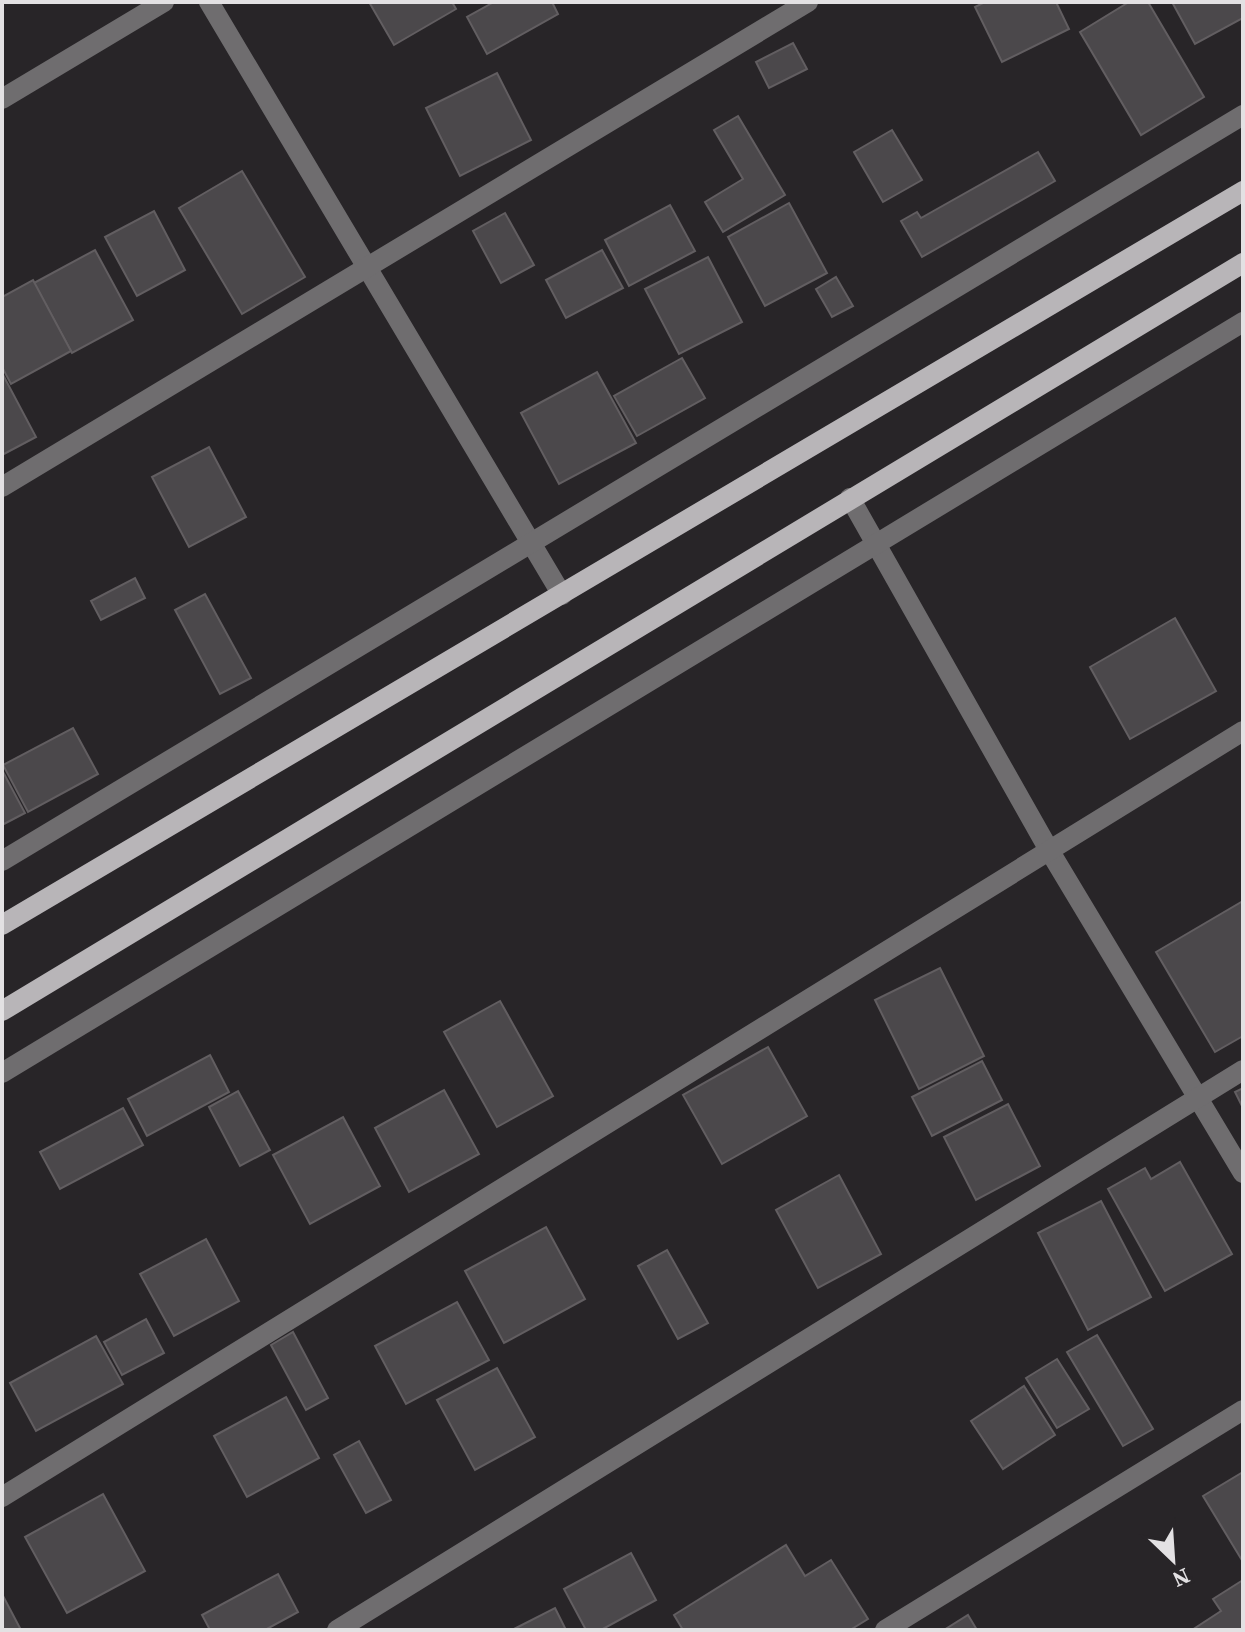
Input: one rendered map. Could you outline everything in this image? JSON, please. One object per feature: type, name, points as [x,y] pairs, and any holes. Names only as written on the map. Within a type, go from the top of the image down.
[{"type":"main road","points":[[2,925],[1243,191]]},
{"type":"main road","points":[[2,1011],[1243,263]]},
{"type":"street","points":[[2,99],[164,2]]},
{"type":"street","points":[[209,2],[562,595]]},
{"type":"street","points":[[2,487],[808,2]]},
{"type":"street","points":[[2,861],[1243,115]]},
{"type":"street","points":[[2,1073],[1243,322]]},
{"type":"street","points":[[850,498],[1049,850],[1243,1173]]},
{"type":"street","points":[[2,1497],[1243,731]]},
{"type":"street","points":[[337,1630],[1243,1070]]},
{"type":"street","points":[[885,1630],[1243,1410]]},
{"type":"building","points":[[369,2],[452,2],[456,9],[394,45]]},
{"type":"building","points":[[494,2],[552,2],[558,14],[487,54],[467,17]]},
{"type":"building","points":[[985,2],[1056,2],[1069,29],[1002,62],[975,7]]},
{"type":"building","points":[[1129,2],[1148,2],[1204,97],[1141,135],[1080,32]]},
{"type":"building","points":[[1172,2],[1243,2],[1243,18],[1195,44]]},
{"type":"building","points":[[793,43],[807,69],[769,88],[756,62]]},
{"type":"building","points":[[497,73],[531,140],[460,176],[426,108]]},
{"type":"building","points":[[738,116],[785,195],[723,232],[705,202],[743,179],[714,130]]},
{"type":"building","points":[[892,130],[922,180],[883,202],[854,152]]},
{"type":"building","points":[[1038,152],[1055,181],[922,257],[901,221],[917,212],[921,218]]},
{"type":"building","points":[[242,171],[305,277],[242,314],[179,208]]},
{"type":"building","points":[[789,203],[827,273],[765,306],[728,237]]},
{"type":"building","points":[[670,205],[695,251],[629,286],[605,240]]},
{"type":"building","points":[[154,211],[185,270],[137,296],[105,237]]},
{"type":"building","points":[[505,213],[534,265],[501,283],[473,231]]},
{"type":"building","points":[[95,250],[133,320],[72,353],[34,283]]},
{"type":"building","points":[[602,250],[623,288],[566,318],[546,280]]},
{"type":"building","points":[[708,257],[742,322],[679,354],[645,289]]},
{"type":"building","points":[[836,277],[853,306],[832,317],[816,289]]},
{"type":"building","points":[[33,280],[71,351],[11,384],[2,367],[2,297]]},
{"type":"building","points":[[682,358],[705,398],[637,436],[614,396]]},
{"type":"building","points":[[597,372],[636,443],[559,484],[521,413]]},
{"type":"building","points":[[2,373],[36,437],[2,455]]},
{"type":"building","points":[[209,447],[246,517],[189,547],[152,477]]},
{"type":"building","points":[[135,578],[145,598],[101,620],[91,601]]},
{"type":"building","points":[[205,594],[251,678],[220,694],[175,610]]},
{"type":"building","points":[[1175,618],[1216,691],[1130,739],[1090,667]]},
{"type":"building","points":[[73,728],[98,774],[28,812],[3,765]]},
{"type":"building","points":[[2,770],[25,813],[2,825]]},
{"type":"building","points":[[1243,901],[1243,1036],[1215,1052],[1156,952]]},
{"type":"building","points":[[940,968],[984,1056],[919,1089],[875,1000]]},
{"type":"building","points":[[500,1001],[553,1096],[497,1127],[444,1032]]},
{"type":"building","points":[[768,1047],[807,1116],[722,1164],[683,1095]]},
{"type":"building","points":[[210,1055],[229,1092],[147,1136],[128,1099]]},
{"type":"building","points":[[982,1061],[1002,1100],[932,1136],[912,1097]]},
{"type":"building","points":[[1243,1088],[1243,1108],[1235,1092]]},
{"type":"building","points":[[444,1090],[479,1154],[409,1192],[375,1128]]},
{"type":"building","points":[[238,1091],[270,1150],[240,1166],[209,1107]]},
{"type":"building","points":[[1008,1104],[1040,1166],[976,1200],[944,1137]]},
{"type":"building","points":[[123,1108],[143,1145],[60,1189],[40,1152]]},
{"type":"building","points":[[343,1117],[380,1186],[310,1224],[273,1155]]},
{"type":"building","points":[[1180,1162],[1232,1254],[1165,1291],[1108,1189],[1145,1168],[1151,1179]]},
{"type":"building","points":[[839,1175],[881,1254],[818,1288],[776,1210]]},
{"type":"building","points":[[1101,1201],[1151,1297],[1088,1330],[1038,1233]]},
{"type":"building","points":[[546,1227],[585,1299],[504,1343],[465,1271]]},
{"type":"building","points":[[206,1239],[239,1301],[174,1336],[140,1274]]},
{"type":"building","points":[[667,1250],[708,1323],[678,1339],[638,1266]]},
{"type":"building","points":[[457,1302],[489,1360],[406,1404],[375,1346]]},
{"type":"building","points":[[146,1319],[164,1353],[122,1375],[104,1342]]},
{"type":"building","points":[[293,1332],[328,1398],[306,1410],[271,1345]]},
{"type":"building","points":[[1097,1335],[1153,1429],[1123,1446],[1067,1352]]},
{"type":"building","points":[[96,1336],[123,1384],[36,1431],[10,1383]]},
{"type":"building","points":[[1057,1359],[1089,1409],[1057,1428],[1026,1378]]},
{"type":"building","points":[[497,1368],[535,1437],[475,1470],[437,1400]]},
{"type":"building","points":[[1024,1386],[1055,1435],[1003,1469],[971,1421]]},
{"type":"building","points":[[286,1397],[319,1458],[247,1497],[214,1436]]},
{"type":"building","points":[[359,1441],[391,1500],[366,1513],[334,1455]]},
{"type":"building","points":[[1243,1472],[1243,1562],[1203,1496]]},
{"type":"building","points":[[103,1494],[145,1571],[67,1613],[25,1537]]},
{"type":"building","points":[[786,1545],[805,1576],[831,1560],[868,1619],[850,1630],[683,1630],[674,1615]]},
{"type":"building","points":[[631,1553],[656,1600],[601,1630],[586,1630],[564,1589]]},
{"type":"building","points":[[278,1574],[298,1612],[265,1630],[210,1630],[202,1615]]},
{"type":"building","points":[[1243,1580],[1243,1630],[1192,1630],[1221,1611],[1213,1599]]},
{"type":"building","points":[[2,1594],[21,1630],[2,1630]]},
{"type":"building","points":[[555,1608],[566,1630],[512,1630]]},
{"type":"building","points":[[968,1615],[977,1630],[944,1630]]}]
